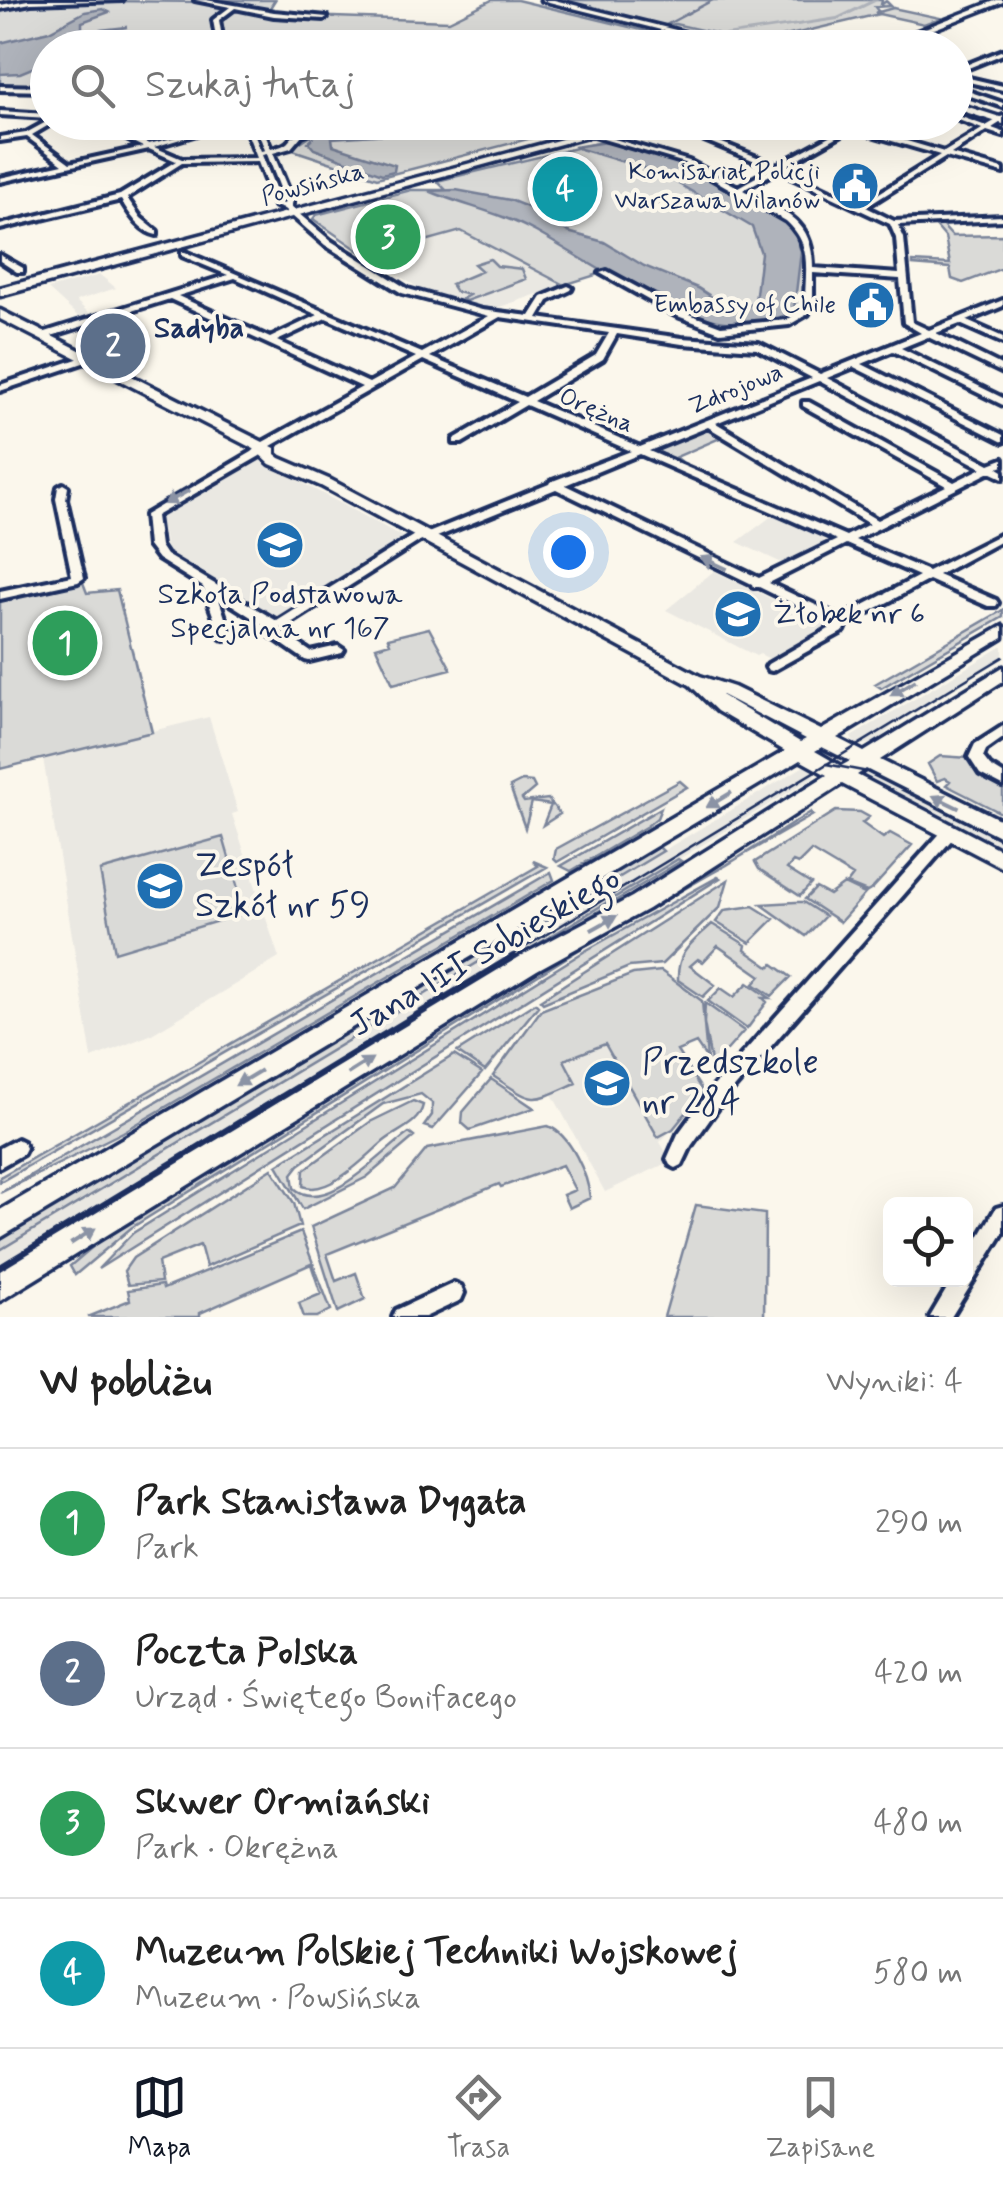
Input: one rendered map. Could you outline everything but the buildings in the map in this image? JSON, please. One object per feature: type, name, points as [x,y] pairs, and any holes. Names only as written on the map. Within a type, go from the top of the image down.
[{"type":"main road","points":[[546,0],[670,30]]},
{"type":"main road","points":[[929,30],[1003,4]]},
{"type":"main road","points":[[940,30],[1003,4]]},
{"type":"main road","points":[[973,111],[1002,120]]},
{"type":"main road","name":"Powsińska","points":[[0,283],[560,140]]},
{"type":"main road","name":"Powsińska","points":[[0,292],[289,210]]},
{"type":"main road","points":[[0,304],[48,335],[261,449],[276,461],[326,483],[694,680],[723,707],[810,744],[863,761],[1003,830]]},
{"type":"main road","points":[[0,314],[48,335]]},
{"type":"main road","name":"Jana III Sobieskiego","points":[[0,1225],[1003,631]]},
{"type":"main road","name":"Jana III Sobieskiego","points":[[0,1287],[514,972],[628,910],[1003,673]]},
{"type":"main road","points":[[810,744],[843,776],[1003,860]]},
{"type":"street","points":[[5,4],[120,0]]},
{"type":"street","points":[[198,0],[324,17]]},
{"type":"street","points":[[218,30],[216,20],[234,7]]},
{"type":"street","points":[[973,66],[1003,52]]},
{"type":"street","points":[[973,79],[1003,88]]},
{"type":"street","points":[[0,88],[30,89]]},
{"type":"street","points":[[973,95],[1003,105]]},
{"type":"street","points":[[0,114],[30,117]]},
{"type":"street","points":[[973,138],[1002,120]]},
{"type":"street","points":[[973,123],[1003,134]]},
{"type":"street","points":[[0,139],[28,135]]},
{"type":"street","points":[[35,140],[68,165]]},
{"type":"street","points":[[137,140],[181,161]]},
{"type":"street","points":[[0,180],[171,140]]},
{"type":"street","points":[[253,140],[277,202],[328,242],[405,292],[498,314],[763,347],[1003,475]]},
{"type":"street","points":[[265,140],[290,201],[289,210]]},
{"type":"street","points":[[0,226],[123,196],[181,161],[259,157],[289,147],[295,140]]},
{"type":"street","points":[[604,274],[698,323],[730,329],[789,322],[809,304],[809,247],[801,230],[678,158],[623,140]]},
{"type":"street","points":[[709,140],[863,206],[893,223],[1003,218]]},
{"type":"street","points":[[738,190],[828,140]]},
{"type":"street","points":[[904,140],[1003,171]]},
{"type":"street","points":[[863,206],[970,140]]},
{"type":"street","points":[[123,196],[138,220],[154,233]]},
{"type":"street","points":[[893,223],[900,238],[908,323],[1003,370]]},
{"type":"street","name":"Orężna","points":[[185,254],[992,603]]},
{"type":"street","points":[[0,256],[20,270]]},
{"type":"street","points":[[810,270],[904,277]]},
{"type":"street","points":[[48,335],[234,276]]},
{"type":"street","points":[[532,318],[545,299],[568,288]]},
{"type":"street","points":[[173,297],[369,386]]},
{"type":"street","name":"Zdrojowa","points":[[208,585],[225,635],[288,620],[425,536],[1003,303]]},
{"type":"street","points":[[338,650],[310,657],[274,632],[273,625],[157,552],[150,515],[498,314]]},
{"type":"street","points":[[271,341],[325,315]]},
{"type":"street","points":[[959,320],[1003,340]]},
{"type":"street","points":[[722,342],[730,329]]},
{"type":"street","points":[[458,441],[600,357],[615,331]]},
{"type":"street","points":[[894,348],[1003,402]]},
{"type":"street","points":[[0,388],[89,358]]},
{"type":"street","points":[[856,364],[1003,439]]},
{"type":"street","points":[[806,404],[953,486]]},
{"type":"street","points":[[709,423],[876,524]]},
{"type":"street","points":[[757,584],[1003,462]]},
{"type":"street","points":[[554,484],[840,622]]},
{"type":"street","points":[[0,595],[78,578],[60,499],[63,487]]},
{"type":"street","points":[[840,622],[1003,536]]},
{"type":"street","points":[[772,667],[840,628],[840,622]]},
{"type":"street","points":[[1003,731],[980,747],[976,757],[984,770],[1003,781]]},
{"type":"street","points":[[676,1159],[684,1140],[717,1095],[950,832]]},
{"type":"street","points":[[973,1264],[1003,1216]]},
{"type":"street","points":[[940,1317],[958,1287]]},
{"type":"street","points":[[403,1317],[454,1294]]},
{"type":"shaded area","points":[[3,0],[275,0],[268,11],[230,7],[214,20],[215,30],[30,30],[30,86],[0,86],[0,8],[28,1]]},
{"type":"shaded area","points":[[492,0],[517,0],[642,30],[221,30],[219,20],[236,8],[275,15],[449,21]]},
{"type":"shaded area","points":[[556,0],[882,0],[881,5],[886,1],[891,6],[875,7],[875,13],[893,8],[940,18],[924,24],[879,14],[811,30],[702,30],[666,26]]},
{"type":"shaded area","points":[[85,12],[109,12],[82,22],[79,30],[51,30]]},
{"type":"shaded area","points":[[30,36],[30,69],[0,74],[0,43]]},
{"type":"shaded area","points":[[304,140],[524,140],[377,178],[290,149]]},
{"type":"shaded area","points":[[332,140],[333,145],[395,165],[394,171],[382,174],[314,149],[308,142]]},
{"type":"shaded area","points":[[605,141],[686,163],[789,221],[807,252],[803,309],[766,324],[711,324],[698,321],[605,272],[564,285],[461,231],[368,257],[313,219],[411,190],[446,190],[437,181]]},
{"type":"shaded area","points":[[606,142],[700,171],[745,194],[786,222],[801,251],[794,310],[765,322],[732,323],[697,316],[625,284],[521,224],[429,191],[456,190],[510,200],[545,214],[568,232],[604,242],[723,304],[745,307],[755,302],[761,253],[752,227],[660,173],[574,147]]},
{"type":"shaded area","points":[[933,223],[940,223],[952,236],[1003,235],[1003,268],[963,283],[952,279],[950,268],[913,265],[950,264],[945,237]]},
{"type":"shaded area","points":[[461,230],[564,285],[491,310],[422,290],[368,257]]},
{"type":"shaded area","points":[[490,259],[497,266],[522,269],[526,279],[466,301],[462,299],[469,295],[456,292],[451,284],[482,271],[474,264]]},
{"type":"shaded area","points":[[100,275],[116,288],[76,301],[92,316],[82,320],[48,289]]},
{"type":"shaded area","points":[[704,429],[725,436],[676,457],[682,462],[651,449]]},
{"type":"shaded area","name":"Szkoła Podstawowa Specjalna nr 167","points":[[258,459],[405,538],[276,619],[167,552],[159,514]]},
{"type":"shaded area","points":[[772,516],[823,538],[825,544],[784,564],[737,542]]},
{"type":"shaded area","name":"Żłobek nr 6","points":[[714,571],[834,629],[779,659],[770,659],[756,656],[666,610]]},
{"type":"shaded area","points":[[82,580],[87,593],[117,590],[152,732],[0,769],[0,597]]},
{"type":"shaded area","points":[[1003,610],[1003,617],[881,688],[875,684]]},
{"type":"shaded area","points":[[429,628],[451,669],[393,684],[376,647],[390,643],[388,638]]},
{"type":"shaded area","points":[[1003,646],[1003,659],[893,726],[875,743],[859,745],[853,741],[851,737]]},
{"type":"shaded area","name":"Zespół Szkół nr 59","points":[[209,717],[238,812],[232,814],[279,958],[150,1035],[92,1058],[43,758]]},
{"type":"shaded area","points":[[940,756],[969,758],[985,777],[1003,786],[1003,814],[946,785],[950,781],[945,778],[937,781],[928,764]]},
{"type":"shaded area","points":[[809,763],[816,769],[814,777],[0,1271],[0,1250]]},
{"type":"shaded area","points":[[865,767],[1003,836],[1003,849],[862,779],[856,774]]},
{"type":"shaded area","points":[[522,781],[532,782],[535,788],[522,799],[524,802],[548,799],[560,814],[543,825],[551,805],[532,802],[525,828],[510,787]]},
{"type":"shaded area","points":[[680,781],[687,787],[557,862],[554,859],[556,849]]},
{"type":"shaded area","points":[[661,808],[647,826],[571,871],[561,866]]},
{"type":"shaded area","points":[[836,811],[860,812],[869,817],[862,823],[883,838],[890,833],[912,845],[872,889],[867,892],[847,884],[853,876],[811,851],[787,869],[811,884],[800,896],[759,869],[755,862]]},
{"type":"shaded area","points":[[811,812],[813,815],[737,858]]},
{"type":"shaded area","points":[[223,837],[245,913],[115,952],[100,871]]},
{"type":"shaded area","points":[[657,845],[663,851],[0,1250],[0,1236]]},
{"type":"shaded area","points":[[678,859],[681,861],[0,1275],[0,1271]]},
{"type":"shaded area","points":[[533,861],[547,867],[0,1182],[0,1177],[538,866]]},
{"type":"shaded area","points":[[551,872],[554,880],[123,1132],[0,1193]]},
{"type":"shaded area","points":[[708,875],[585,946],[131,1228],[75,1275],[70,1266],[109,1233],[521,977]]},
{"type":"shaded area","points":[[718,877],[98,1269],[133,1233],[585,951]]},
{"type":"shaded area","points":[[728,880],[720,907],[662,964],[629,967],[543,1003],[540,1000]]},
{"type":"shaded area","points":[[844,884],[865,894],[840,922],[805,899],[816,888],[829,895]]},
{"type":"shaded area","points":[[803,902],[825,916],[806,936],[761,904]]},
{"type":"shaded area","points":[[753,906],[774,919],[750,943],[716,922],[725,910]]},
{"type":"shaded area","points":[[712,924],[746,945],[745,950],[769,967],[773,964],[791,977],[772,996],[754,984],[761,976],[718,946],[703,962],[698,959],[690,966],[715,985],[703,997],[678,980],[678,970],[687,949]]},
{"type":"shaded area","name":"Przedszkole nr 284","points":[[661,971],[702,1001],[707,1059],[696,1043],[677,1051],[703,1092],[673,1129],[658,1137],[605,1044],[564,1060],[576,1083],[549,1095],[526,1096],[493,1076],[541,1010],[633,974]]},
{"type":"shaded area","points":[[748,983],[770,998],[763,998],[767,1002],[747,1029],[708,1001],[721,988],[734,997]]},
{"type":"shaded area","points":[[535,1003],[538,1006],[485,1071],[457,1052]]},
{"type":"shaded area","points":[[705,1003],[744,1031],[712,1067],[704,1023]]},
{"type":"shaded area","name":"Przedszkole nr 284","points":[[535,1018],[678,1051],[703,1092],[702,1098],[660,1142],[671,1161],[605,1192],[552,1094],[529,1099]]},
{"type":"shaded area","points":[[454,1055],[482,1073],[433,1129],[424,1126],[432,1115],[432,1103],[421,1094],[383,1104],[299,1165],[292,1174],[294,1188],[307,1195],[338,1188],[409,1133],[414,1137],[367,1177],[303,1209],[277,1165]]},
{"type":"shaded area","points":[[491,1079],[534,1108],[470,1130],[462,1123],[463,1112]]},
{"type":"shaded area","points":[[413,1101],[423,1105],[417,1118],[357,1165],[324,1186],[303,1186],[304,1170],[370,1122]]},
{"type":"shaded area","points":[[548,1126],[564,1137],[576,1156],[590,1198],[569,1208],[563,1195],[575,1190],[562,1165],[501,1187],[499,1184],[327,1254],[336,1281],[356,1273],[365,1299],[338,1312],[311,1227],[395,1188],[427,1149]]},
{"type":"shaded area","points":[[272,1169],[294,1203],[300,1226],[206,1267],[200,1245],[158,1262],[161,1282],[128,1285],[124,1271],[133,1258]]},
{"type":"shaded area","points":[[696,1205],[765,1214],[764,1317],[664,1317]]},
{"type":"shaded area","points":[[301,1232],[331,1310],[317,1317],[304,1317],[299,1303],[321,1294],[311,1264],[200,1313],[200,1317],[88,1317],[130,1300],[128,1290],[162,1285],[163,1289]]},
{"type":"waterway","points":[[681,30],[664,26],[713,0]]},
{"type":"waterway","points":[[757,30],[838,18],[876,0]]},
{"type":"tram line","points":[[827,764],[1003,657]]},
{"type":"tram line","points":[[509,957],[827,764]]},
{"type":"tram line","points":[[827,764],[868,772],[1003,840]]},
{"type":"tram line","points":[[0,1266],[513,955]]},
{"type":"place","name":"Komisariat Policji Warszawa Wilanów","points":[[855,186]]},
{"type":"place","name":"Muzeum Polskiej Techniki Wojskowej","points":[[565,189]]},
{"type":"place","name":"Skwer Ormiański","points":[[388,237]]},
{"type":"place","name":"Embassy of Chile","points":[[871,305]]},
{"type":"place","name":"Poczta Polska","points":[[113,346]]},
{"type":"place","name":"Szkoła Podstawowa Specjalna nr 167","points":[[280,545]]},
{"type":"place","name":"Żłobek nr 6","points":[[738,614]]},
{"type":"place","name":"Park Stanisława Dygata","points":[[65,643]]},
{"type":"place","name":"Zespół Szkół nr 59","points":[[160,886]]},
{"type":"place","name":"Przedszkole nr 284","points":[[607,1083]]},
{"type":"district","name":"Sadyba","points":[[199,328]]}]
